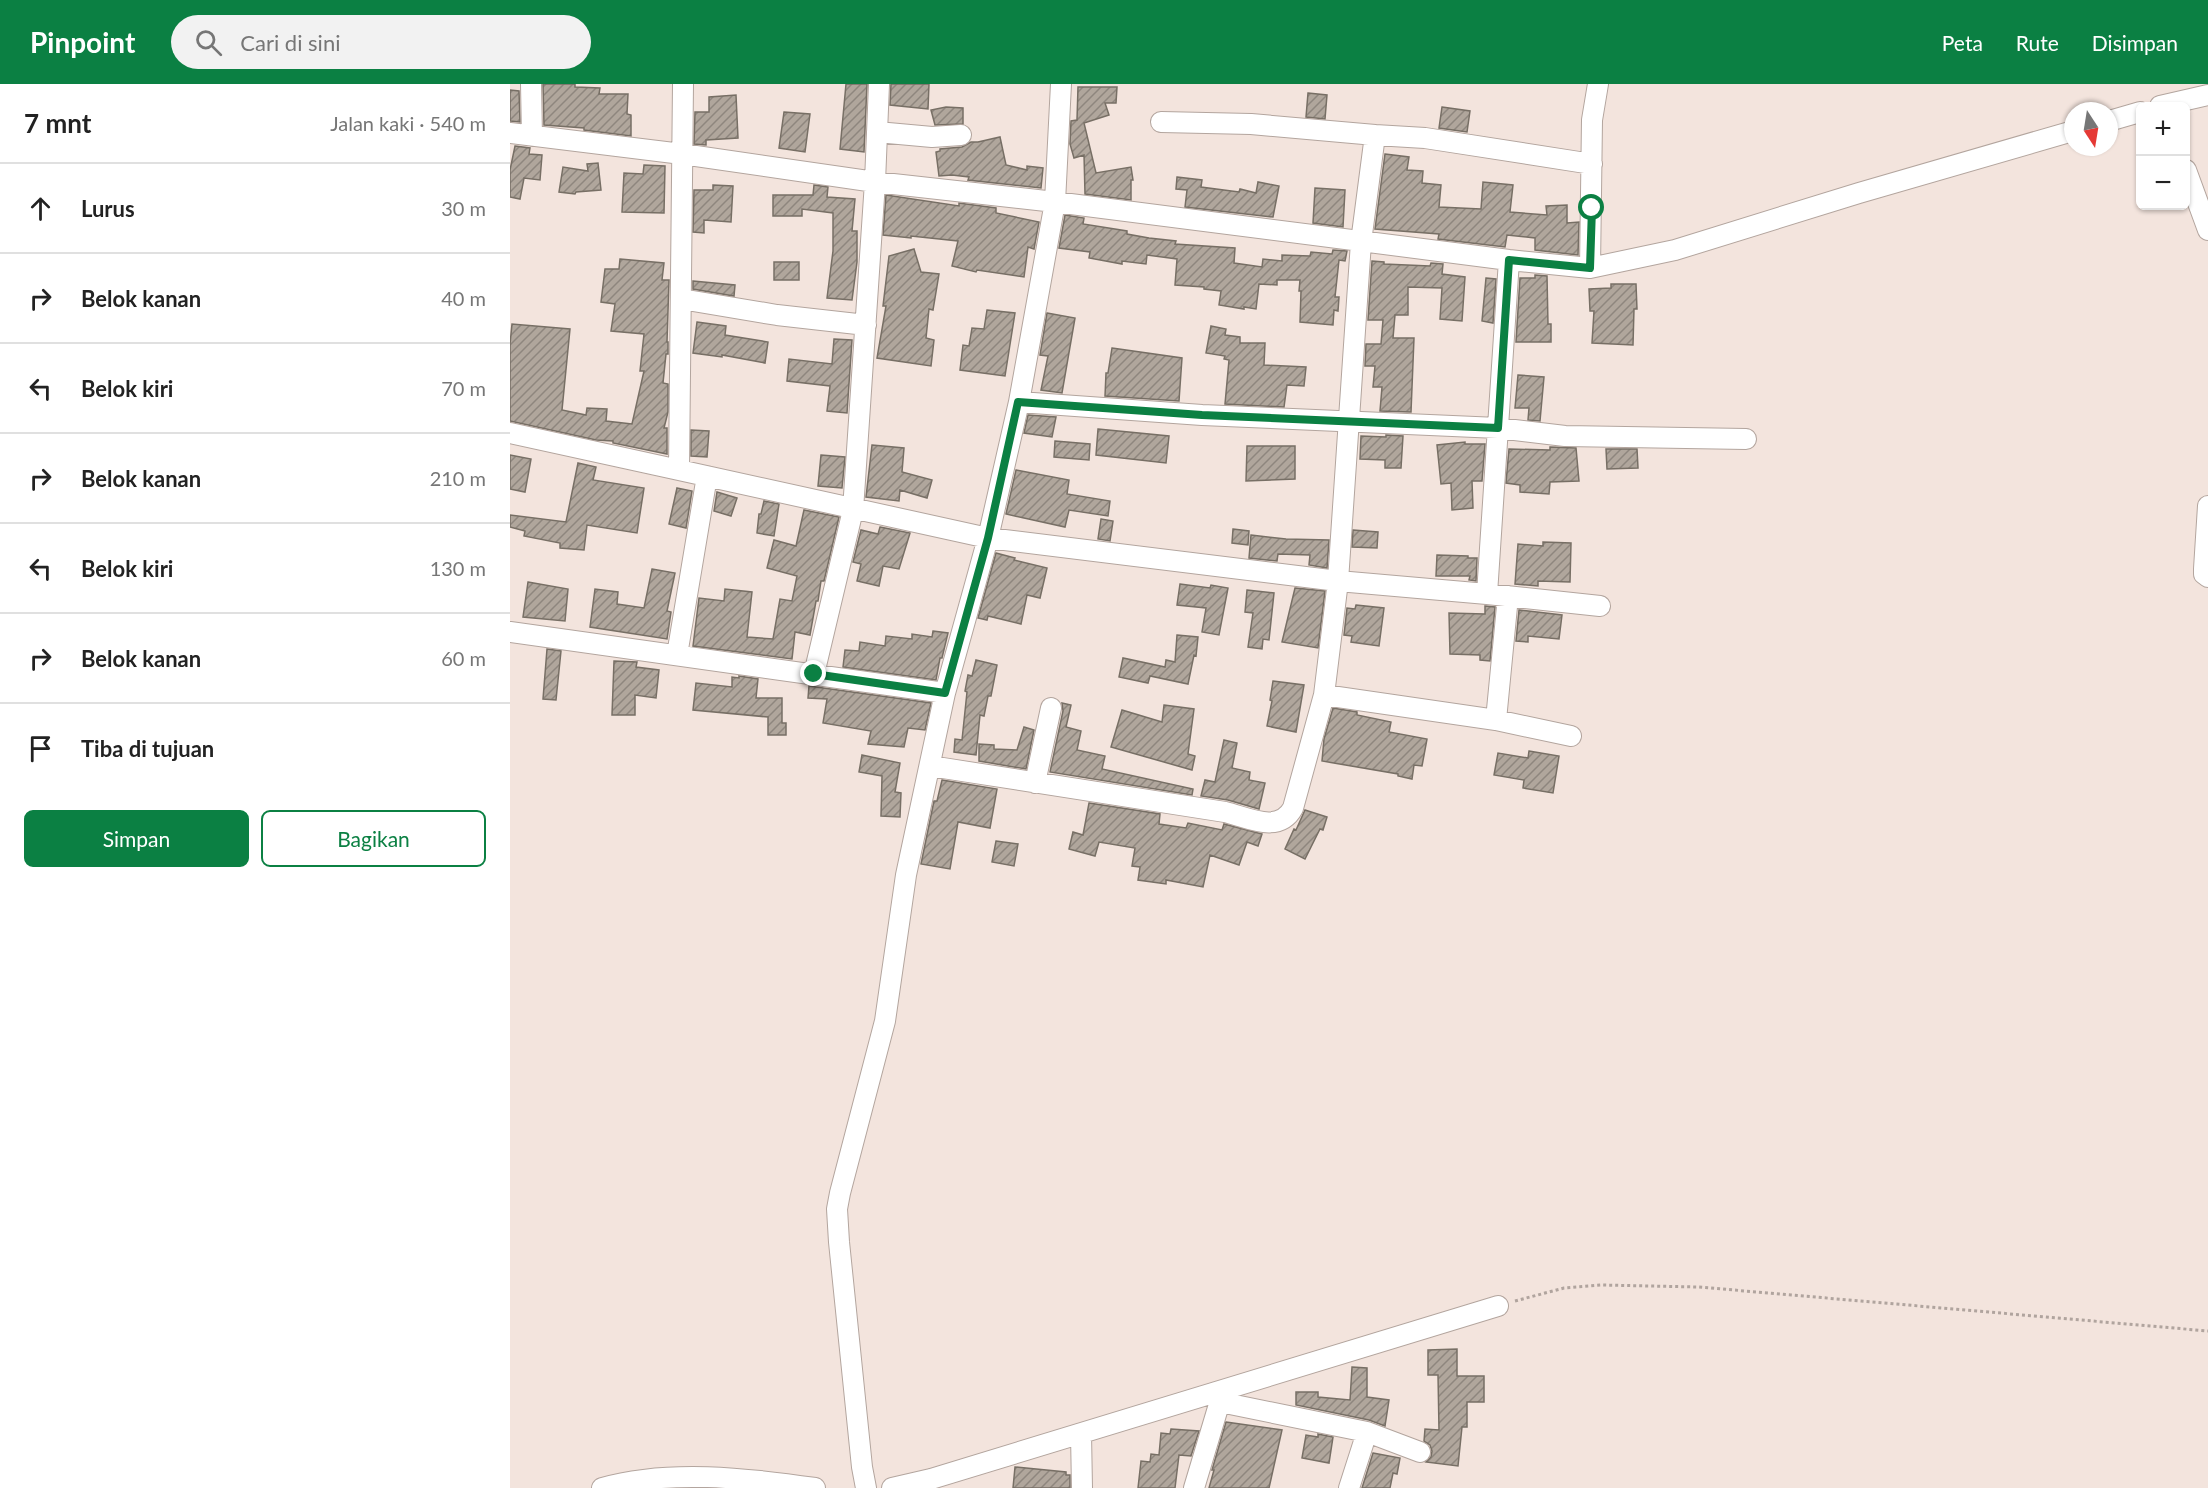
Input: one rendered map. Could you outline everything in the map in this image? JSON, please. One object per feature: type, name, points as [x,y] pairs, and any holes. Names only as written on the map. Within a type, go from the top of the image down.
[{"type":"street","points":[[531,84],[532,136]]},
{"type":"street","points":[[679,470],[682,84]]},
{"type":"street","points":[[814,674],[853,510],[875,182],[879,84]]},
{"type":"street","points":[[865,1480],[837,1209],[885,1021],[906,875],[945,693],[988,538],[1018,402],[1055,202],[1061,84]]},
{"type":"street","points":[[1590,268],[1592,120],[1598,84]]},
{"type":"street","points":[[2178,102],[2208,95]]},
{"type":"street","points":[[2118,118],[2136,113]]},
{"type":"street","points":[[1161,122],[1251,124],[1425,138],[1592,164]]},
{"type":"street","points":[[877,132],[932,137],[961,135]]},
{"type":"street","points":[[510,133],[682,154],[875,182],[1590,268],[1675,250],[1859,193],[2064,134]]},
{"type":"street","points":[[930,766],[1225,812],[1269,822],[1281,821],[1288,817],[1293,808],[1324,694],[1338,581],[1361,242],[1375,135]]},
{"type":"street","points":[[2190,181],[2208,230]]},
{"type":"street","points":[[1487,594],[1509,260]]},
{"type":"street","points":[[681,299],[777,315],[866,325]]},
{"type":"street","points":[[1018,402],[1202,415],[1498,428],[1565,436],[1620,439],[1746,440]]},
{"type":"street","points":[[510,433],[988,538],[1338,581],[1600,606]]},
{"type":"street","points":[[677,655],[706,476]]},
{"type":"street","points":[[2208,506],[2204,569],[2204,574],[2208,577]]},
{"type":"street","points":[[1496,720],[1508,596]]},
{"type":"street","points":[[510,633],[945,693]]},
{"type":"street","points":[[1324,694],[1496,720],[1570,736]]},
{"type":"street","points":[[1035,783],[1051,708]]},
{"type":"street","points":[[892,1488],[931,1484],[1081,1434],[1221,1396],[1498,1306]]},
{"type":"street","points":[[1221,1396],[1367,1432],[1420,1452]]},
{"type":"street","points":[[1194,1488],[1221,1396]]},
{"type":"street","points":[[1349,1488],[1367,1432]]},
{"type":"street","points":[[1081,1434],[1082,1488]]},
{"type":"street","points":[[602,1488],[624,1482],[681,1478],[735,1479],[815,1488]]},
{"type":"path","points":[[1498,1306],[1563,1288],[1601,1285],[1699,1287],[2208,1331]]},
{"type":"building","points":[[543,84],[575,84],[575,87],[600,88],[599,94],[628,94],[627,114],[631,115],[631,136],[584,130],[584,128],[544,125]]},
{"type":"building","points":[[846,84],[867,84],[864,152],[840,149]]},
{"type":"building","points":[[891,84],[929,84],[928,109],[890,105]]},
{"type":"building","points":[[1078,87],[1117,87],[1116,103],[1105,103],[1109,115],[1084,123],[1096,173],[1131,167],[1133,180],[1131,180],[1131,200],[1085,194],[1084,155],[1074,158],[1070,144],[1071,121],[1077,120]]},
{"type":"building","points":[[510,90],[519,91],[520,122],[510,121]]},
{"type":"building","points":[[1308,93],[1327,95],[1325,119],[1306,117]]},
{"type":"building","points":[[736,95],[738,138],[706,140],[706,145],[694,144],[695,112],[709,112],[709,97]]},
{"type":"building","points":[[946,107],[963,108],[963,124],[935,125],[931,110]]},
{"type":"building","points":[[1442,107],[1470,111],[1467,132],[1439,128]]},
{"type":"building","points":[[784,112],[810,114],[805,152],[779,148]]},
{"type":"building","points":[[1000,137],[1006,165],[1027,170],[1027,166],[1043,168],[1041,188],[968,180],[969,177],[952,175],[939,176],[936,152],[940,149],[962,147],[971,142]]},
{"type":"building","points":[[515,146],[530,148],[529,154],[542,155],[540,180],[524,178],[520,199],[510,197],[510,170]]},
{"type":"building","points":[[1385,154],[1409,157],[1407,170],[1423,171],[1422,183],[1441,185],[1439,207],[1481,209],[1483,182],[1513,185],[1510,212],[1547,215],[1546,206],[1567,205],[1567,223],[1579,222],[1578,255],[1535,250],[1535,238],[1507,235],[1505,247],[1438,239],[1439,234],[1375,229]]},
{"type":"building","points":[[598,163],[601,190],[576,192],[575,194],[559,192],[563,167],[588,171],[587,164]]},
{"type":"building","points":[[644,165],[665,166],[664,213],[622,212],[624,173],[643,174]]},
{"type":"building","points":[[1177,177],[1202,180],[1201,187],[1239,192],[1240,189],[1256,193],[1258,182],[1279,186],[1273,217],[1185,207],[1187,190],[1176,189]]},
{"type":"building","points":[[713,185],[733,186],[731,222],[704,220],[704,233],[693,232],[694,190],[713,190]]},
{"type":"building","points":[[814,185],[828,187],[827,197],[855,199],[852,231],[857,231],[857,262],[852,300],[827,298],[833,251],[833,213],[802,209],[802,216],[773,216],[773,195],[813,195]]},
{"type":"building","points":[[1315,188],[1345,190],[1343,227],[1313,223]]},
{"type":"building","points":[[886,195],[959,206],[959,203],[996,208],[996,213],[1039,222],[1034,249],[1028,247],[1024,277],[977,270],[976,272],[952,266],[958,241],[883,235]]},
{"type":"building","points":[[1065,215],[1084,218],[1083,224],[1127,231],[1127,234],[1176,241],[1175,244],[1235,248],[1234,263],[1262,267],[1263,259],[1282,261],[1282,255],[1310,256],[1311,252],[1332,254],[1333,250],[1347,251],[1345,261],[1339,260],[1335,297],[1339,297],[1338,311],[1334,310],[1333,325],[1300,322],[1300,280],[1277,280],[1277,285],[1259,284],[1256,309],[1244,307],[1244,309],[1219,305],[1221,291],[1175,285],[1177,259],[1147,255],[1146,264],[1122,261],[1122,264],[1089,258],[1090,252],[1059,248]]},
{"type":"building","points":[[914,249],[921,272],[939,274],[933,310],[929,309],[926,338],[934,340],[931,366],[877,358],[886,306],[883,306],[889,256]]},
{"type":"building","points":[[620,259],[664,263],[662,280],[669,280],[668,354],[666,354],[663,383],[668,384],[668,412],[664,428],[667,428],[667,454],[510,421],[512,324],[570,329],[562,410],[586,415],[587,408],[607,409],[606,421],[632,424],[644,371],[640,371],[644,334],[611,331],[615,304],[601,302],[605,269],[619,269]]},
{"type":"building","points":[[1372,261],[1384,262],[1384,264],[1430,266],[1431,263],[1443,264],[1442,274],[1465,277],[1462,321],[1440,319],[1442,288],[1408,287],[1408,315],[1395,315],[1393,338],[1414,338],[1411,412],[1380,411],[1382,387],[1373,387],[1375,366],[1365,366],[1366,344],[1381,344],[1383,320],[1368,320]]},
{"type":"building","points":[[774,262],[799,262],[799,280],[774,280]]},
{"type":"building","points":[[1535,275],[1547,276],[1548,324],[1551,324],[1551,342],[1516,342],[1520,278],[1535,278]]},
{"type":"building","points":[[1486,278],[1496,279],[1493,323],[1482,321]]},
{"type":"building","points":[[693,281],[735,285],[734,296],[693,289]]},
{"type":"building","points":[[1611,284],[1636,284],[1637,309],[1634,309],[1633,345],[1592,343],[1594,311],[1590,311],[1589,289],[1611,288]]},
{"type":"building","points":[[987,310],[1015,313],[1005,376],[960,370],[963,345],[969,346],[972,328],[984,329]]},
{"type":"building","points":[[1047,313],[1075,318],[1062,393],[1041,390],[1048,356],[1040,355]]},
{"type":"building","points":[[697,322],[726,326],[725,335],[768,342],[765,363],[722,355],[722,357],[693,353]]},
{"type":"building","points":[[1211,326],[1226,329],[1225,335],[1240,337],[1240,343],[1265,343],[1264,365],[1306,367],[1304,386],[1287,385],[1284,407],[1225,404],[1229,360],[1224,359],[1225,356],[1206,353]]},
{"type":"building","points":[[834,339],[852,340],[847,413],[827,411],[830,386],[787,381],[789,359],[832,364]]},
{"type":"building","points":[[1112,348],[1182,358],[1179,401],[1105,396],[1106,373],[1108,373]]},
{"type":"building","points":[[1518,375],[1544,377],[1540,421],[1528,420],[1529,408],[1515,408]]},
{"type":"building","points":[[1028,415],[1056,417],[1052,437],[1024,433]]},
{"type":"building","points":[[1098,429],[1169,436],[1166,463],[1096,455]]},
{"type":"building","points":[[691,430],[709,431],[707,457],[691,456]]},
{"type":"building","points":[[1386,435],[1403,436],[1401,468],[1385,468],[1385,460],[1360,459],[1361,436],[1386,437]]},
{"type":"building","points":[[1055,441],[1090,444],[1089,460],[1054,457]]},
{"type":"building","points":[[1465,442],[1465,444],[1485,444],[1482,481],[1472,481],[1473,508],[1452,510],[1451,483],[1441,484],[1437,445]]},
{"type":"building","points":[[872,445],[904,448],[902,472],[932,480],[927,498],[900,490],[899,501],[866,497]]},
{"type":"building","points":[[1247,446],[1295,446],[1295,479],[1246,481]]},
{"type":"building","points":[[1550,447],[1576,448],[1579,481],[1550,482],[1549,494],[1520,492],[1520,485],[1506,483],[1509,449],[1550,450]]},
{"type":"building","points":[[1606,449],[1637,449],[1638,468],[1607,469]]},
{"type":"building","points":[[510,455],[531,459],[525,492],[510,489]]},
{"type":"building","points":[[821,455],[845,457],[842,488],[818,486]]},
{"type":"building","points":[[578,463],[596,467],[593,480],[644,488],[637,533],[587,525],[584,550],[560,548],[560,543],[524,536],[525,531],[510,527],[510,515],[566,522]]},
{"type":"building","points":[[1016,470],[1069,480],[1067,494],[1110,501],[1108,516],[1069,510],[1065,527],[1006,514]]},
{"type":"building","points":[[677,488],[692,491],[686,528],[669,524]]},
{"type":"building","points":[[717,492],[737,498],[731,516],[714,511]]},
{"type":"building","points":[[764,501],[779,504],[774,536],[757,533],[759,514],[761,514]]},
{"type":"building","points":[[804,510],[839,517],[824,581],[821,581],[818,601],[816,601],[810,635],[795,632],[792,659],[693,646],[699,598],[724,601],[725,589],[752,592],[747,637],[773,639],[780,599],[792,601],[797,576],[767,568],[774,540],[796,546]]},
{"type":"building","points":[[1101,519],[1113,521],[1110,541],[1098,539]]},
{"type":"building","points":[[880,527],[910,533],[899,569],[883,566],[879,586],[857,581],[861,564],[853,562],[861,530],[878,534]]},
{"type":"building","points":[[1233,529],[1249,531],[1248,545],[1232,543]]},
{"type":"building","points":[[1353,530],[1378,532],[1377,548],[1352,547]]},
{"type":"building","points":[[1251,535],[1329,540],[1327,568],[1309,565],[1310,555],[1278,554],[1277,561],[1249,558]]},
{"type":"building","points":[[1543,542],[1571,543],[1570,582],[1538,581],[1538,586],[1515,584],[1518,544],[1543,546]]},
{"type":"building","points":[[996,553],[1047,568],[1040,598],[1027,595],[1021,624],[988,616],[987,620],[978,618]]},
{"type":"building","points":[[1437,555],[1477,558],[1476,581],[1469,580],[1470,576],[1436,576]]},
{"type":"building","points":[[652,569],[675,573],[667,611],[671,612],[667,639],[590,627],[595,589],[618,592],[617,604],[644,608]]},
{"type":"building","points":[[528,582],[568,589],[565,621],[523,617]]},
{"type":"building","points":[[1180,584],[1228,588],[1219,635],[1202,632],[1206,608],[1177,605]]},
{"type":"building","points":[[1295,588],[1325,591],[1318,648],[1282,642]]},
{"type":"building","points":[[1247,590],[1274,593],[1269,640],[1263,639],[1262,649],[1248,647],[1253,613],[1245,612]]},
{"type":"building","points":[[1356,605],[1384,608],[1379,646],[1351,642],[1352,636],[1344,635],[1347,608],[1355,609]]},
{"type":"building","points":[[1485,606],[1495,607],[1490,661],[1480,660],[1480,655],[1450,654],[1449,613],[1485,614]]},
{"type":"building","points":[[1519,610],[1562,615],[1559,639],[1528,636],[1528,642],[1516,641]]},
{"type":"building","points":[[933,631],[948,633],[936,680],[843,667],[845,650],[859,651],[860,642],[885,646],[886,636],[912,639],[912,634],[932,637]]},
{"type":"building","points":[[1177,635],[1198,637],[1196,656],[1194,655],[1188,684],[1150,676],[1148,683],[1119,677],[1123,658],[1165,667],[1166,660],[1175,662]]},
{"type":"building","points":[[547,649],[561,651],[556,700],[543,699]]},
{"type":"building","points":[[976,660],[997,665],[991,696],[988,696],[984,716],[980,715],[976,755],[954,752],[955,739],[962,740],[967,692],[965,691],[968,675],[972,676]]},
{"type":"building","points":[[614,661],[637,662],[636,667],[659,670],[656,698],[635,695],[635,715],[612,715]]},
{"type":"building","points":[[739,676],[758,679],[756,698],[782,698],[782,723],[786,723],[786,735],[768,735],[768,717],[693,710],[696,683],[732,687],[732,677],[739,678]]},
{"type":"building","points":[[1273,681],[1304,685],[1296,732],[1267,726]]},
{"type":"building","points":[[809,686],[931,703],[925,730],[908,728],[904,747],[868,744],[871,731],[823,723],[827,699],[808,698]]},
{"type":"building","points":[[1062,703],[1071,705],[1066,727],[1081,731],[1077,750],[1105,756],[1102,769],[1193,789],[1192,795],[1050,772],[1063,711]]},
{"type":"building","points":[[1164,705],[1194,709],[1188,754],[1195,756],[1192,770],[1111,747],[1122,710],[1162,722]]},
{"type":"building","points":[[1333,708],[1391,722],[1389,732],[1427,739],[1422,766],[1414,765],[1412,779],[1398,776],[1398,774],[1322,761],[1324,739]]},
{"type":"building","points":[[1024,727],[1034,730],[1026,769],[979,761],[979,744],[994,745],[994,749],[1017,750]]},
{"type":"building","points":[[1224,740],[1237,743],[1232,768],[1250,772],[1249,780],[1265,783],[1259,809],[1228,800],[1201,796],[1205,780],[1215,782]]},
{"type":"building","points":[[1529,751],[1559,756],[1553,793],[1523,788],[1524,780],[1494,775],[1498,753],[1528,758]]},
{"type":"building","points":[[862,755],[900,763],[895,792],[901,793],[900,817],[881,816],[882,776],[859,772]]},
{"type":"building","points":[[942,780],[997,789],[990,828],[958,822],[950,869],[921,864],[934,801],[937,801]]},
{"type":"building","points":[[1089,803],[1160,814],[1159,824],[1186,828],[1188,823],[1222,830],[1224,824],[1262,834],[1258,846],[1247,842],[1239,865],[1210,855],[1203,887],[1166,880],[1166,884],[1138,880],[1140,867],[1132,866],[1135,848],[1099,842],[1095,856],[1069,849],[1073,832],[1083,835]]},
{"type":"building","points":[[1305,810],[1327,817],[1323,830],[1320,829],[1305,859],[1285,849]]},
{"type":"building","points":[[996,841],[1018,844],[1014,866],[992,862]]},
{"type":"building","points":[[1457,1349],[1457,1376],[1484,1376],[1484,1402],[1467,1402],[1467,1427],[1462,1427],[1458,1466],[1426,1462],[1431,1457],[1432,1451],[1430,1445],[1424,1441],[1425,1429],[1439,1430],[1438,1375],[1428,1375],[1428,1350]]},
{"type":"building","points":[[1352,1367],[1367,1368],[1367,1397],[1389,1400],[1385,1426],[1369,1420],[1296,1405],[1296,1392],[1318,1392],[1318,1397],[1350,1400]]},
{"type":"building","points":[[1226,1422],[1282,1430],[1269,1488],[1209,1488]]},
{"type":"building","points":[[1171,1429],[1199,1431],[1191,1456],[1179,1455],[1175,1488],[1138,1488],[1141,1461],[1150,1462],[1151,1454],[1159,1455],[1161,1433],[1170,1434]]},
{"type":"building","points":[[1318,1434],[1333,1437],[1329,1463],[1302,1458],[1306,1435],[1318,1437]]},
{"type":"building","points":[[1373,1453],[1400,1458],[1397,1474],[1393,1473],[1390,1488],[1362,1488]]},
{"type":"building","points":[[1015,1467],[1066,1472],[1066,1475],[1070,1475],[1070,1488],[1013,1488]]},
{"type":"route","points":[[814,674],[945,693],[988,538],[1018,402],[1202,415],[1498,428],[1509,260],[1590,268],[1592,208]]}]
